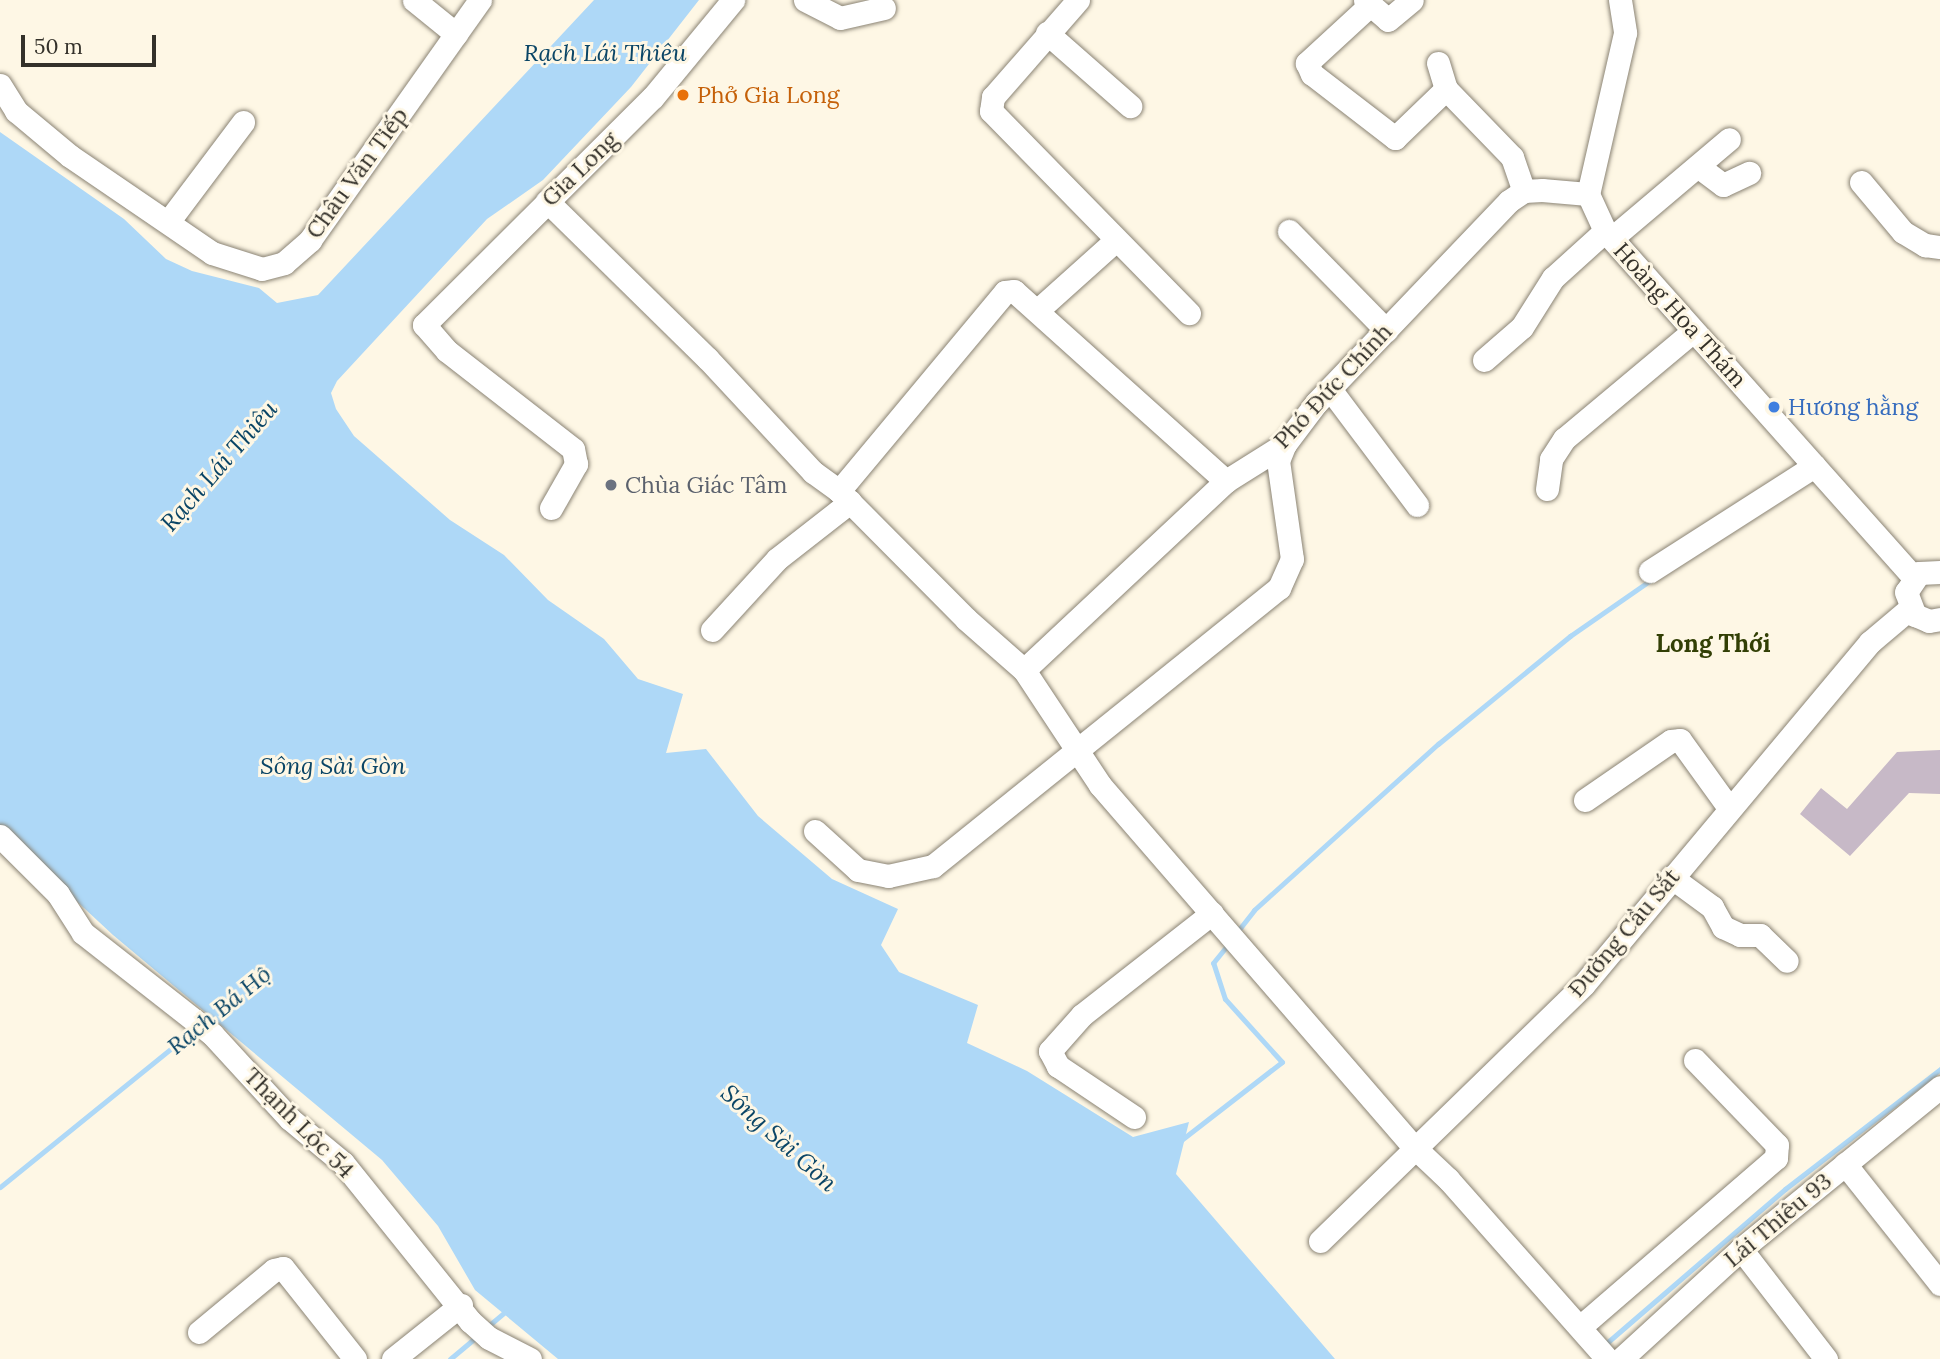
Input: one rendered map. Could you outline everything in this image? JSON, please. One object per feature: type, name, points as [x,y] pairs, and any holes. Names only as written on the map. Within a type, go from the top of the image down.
[{"type":"street","points":[[414,0],[456,34]]},
{"type":"street","name":"Châu Văn Tiếp","points":[[0,85],[16,111],[70,156],[212,253],[262,269],[284,263],[310,240],[480,0]]},
{"type":"street","points":[[805,0],[840,18],[884,8]]},
{"type":"street","points":[[1078,0],[993,97],[991,111],[1189,313]]},
{"type":"street","points":[[1412,0],[1388,20],[1368,3],[1307,63],[1312,74],[1395,138],[1446,89]]},
{"type":"street","points":[[1620,0],[1625,33]]},
{"type":"street","points":[[1438,63],[1446,89],[1512,156],[1524,191],[1588,194],[1625,33],[1636,0]]},
{"type":"street","name":"Gia Long","points":[[551,508],[576,464],[573,449],[447,351],[428,334],[424,325],[653,97],[730,3]]},
{"type":"street","points":[[1047,33],[1130,106]]},
{"type":"street","points":[[168,222],[243,122]]},
{"type":"street","points":[[1484,360],[1522,327],[1553,278],[1699,167],[1729,139]]},
{"type":"street","points":[[1699,167],[1723,185],[1749,173]]},
{"type":"street","points":[[1861,182],[1903,232],[1925,245],[1940,247]]},
{"type":"street","name":"Phó Đức Chính","points":[[1024,670],[1226,481],[1285,444],[1330,389],[1385,330],[1509,201],[1524,191]]},
{"type":"street","name":"Hoàng Hoa Thám","points":[[1588,194],[1608,235],[1913,577]]},
{"type":"street","points":[[547,201],[707,358],[813,472],[844,496],[966,619],[1024,670],[1075,754],[1413,1146],[1607,1359]]},
{"type":"street","points":[[1289,230],[1385,330]]},
{"type":"street","points":[[1039,309],[1116,240]]},
{"type":"street","points":[[712,630],[777,559],[844,496],[1005,292],[1014,291],[1039,309],[1226,481]]},
{"type":"street","points":[[1547,489],[1551,459],[1564,439],[1693,331]]},
{"type":"street","points":[[1330,389],[1417,505]]},
{"type":"street","points":[[815,831],[858,870],[887,876],[933,866],[1279,588],[1293,559],[1278,461],[1285,444]]},
{"type":"street","points":[[1650,571],[1814,466]]},
{"type":"street","points":[[1940,572],[1927,570],[1913,577],[1906,592],[1909,609],[1921,619],[1940,619]]},
{"type":"street","name":"Đường Cầu Sắt","points":[[1320,1241],[1413,1146],[1476,1093],[1584,984],[1870,642],[1909,609]]},
{"type":"street","points":[[1585,800],[1671,741],[1680,740],[1729,808]]},
{"type":"street","name":"Thạnh Lộc 54","points":[[0,836],[58,894],[83,933],[210,1032],[290,1119],[343,1163],[474,1322],[530,1359]]},
{"type":"street","points":[[1671,877],[1712,907],[1723,927],[1740,935],[1760,935],[1787,961]]},
{"type":"street","points":[[1134,1117],[1058,1066],[1050,1051],[1082,1015],[1218,920]]},
{"type":"street","points":[[1586,1334],[1776,1157],[1777,1145],[1695,1060]]},
{"type":"street","name":"Lái Thiêu 93","points":[[1620,1359],[1741,1249],[1940,1087]]},
{"type":"street","points":[[1845,1164],[1940,1284]]},
{"type":"street","points":[[1741,1249],[1826,1359]]},
{"type":"street","points":[[199,1332],[274,1270],[283,1268],[355,1359]]},
{"type":"street","points":[[393,1359],[474,1322]]},
{"type":"water","name":"Sông Sài Gòn","points":[[594,0],[699,0],[631,87],[543,180],[487,219],[337,381],[331,393],[336,409],[354,436],[450,520],[504,555],[548,600],[604,639],[638,679],[683,694],[666,753],[706,749],[758,816],[832,879],[898,909],[881,945],[899,972],[978,1005],[967,1043],[1027,1071],[1133,1137],[1189,1122],[1176,1174],[1335,1359],[558,1359],[475,1290],[438,1226],[382,1160],[113,935],[0,830],[0,132],[124,219],[166,259],[192,271],[259,288],[277,303],[318,295]]},
{"type":"building","points":[[1940,750],[1940,794],[1909,793],[1850,856],[1800,814],[1821,788],[1847,809],[1897,752]]},
{"type":"waterway","points":[[1237,932],[1254,910],[1438,744],[1570,636],[1652,579]]},
{"type":"waterway","points":[[1180,1141],[1282,1062],[1225,999],[1213,963],[1229,943]]},
{"type":"waterway","name":"Rạch Bá Hộ","points":[[0,1187],[196,1028]]},
{"type":"waterway","points":[[1602,1347],[1785,1189],[1940,1069]]},
{"type":"waterway","points":[[487,1327],[506,1311]]},
{"type":"waterway","points":[[450,1359],[477,1336]]},
{"type":"place","name":"Phở Gia Long","points":[[683,95]]},
{"type":"place","name":"Hương hằng","points":[[1774,407]]},
{"type":"place","name":"Chùa Giác Tâm","points":[[611,485]]},
{"type":"district","name":"Long Thới","points":[[1713,644]]},
{"type":"water label","name":"Rạch Lái Thiêu","points":[[605,53]]},
{"type":"water label","name":"Rạch Lái Thiêu","points":[[219,466]]}]
